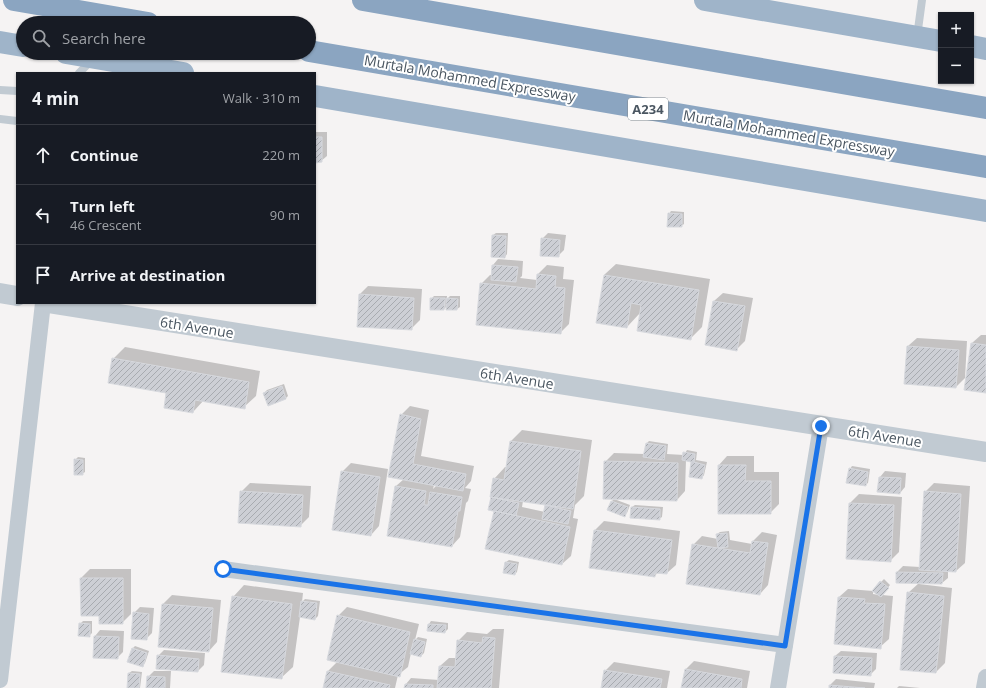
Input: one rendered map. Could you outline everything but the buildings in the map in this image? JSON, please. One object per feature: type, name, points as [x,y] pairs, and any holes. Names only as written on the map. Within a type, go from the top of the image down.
[{"type":"highway","points":[[14,0],[107,16]]},
{"type":"highway","points":[[363,0],[986,108]]},
{"type":"highway","points":[[705,0],[938,40]]},
{"type":"highway","points":[[0,42],[16,45]]},
{"type":"highway","points":[[974,47],[986,49]]},
{"type":"highway","name":"Murtala Mohammed Expressway","points":[[316,52],[986,167]]},
{"type":"highway","points":[[78,60],[87,65],[171,72]]},
{"type":"highway","points":[[316,96],[986,211]]},
{"type":"street","points":[[0,293],[16,296]]},
{"type":"street","points":[[0,680],[50,304]]},
{"type":"street","name":"6th Avenue","points":[[56,304],[986,452]]},
{"type":"street","points":[[778,688],[821,426]]},
{"type":"street","points":[[223,569],[785,646]]},
{"type":"street","points":[[984,688],[986,677]]},
{"type":"lane","points":[[917,37],[922,0]]},
{"type":"lane","points":[[0,90],[16,91]]},
{"type":"lane","points":[[0,118],[16,121]]},
{"type":"route","points":[[223,569],[785,646],[821,426]]}]
